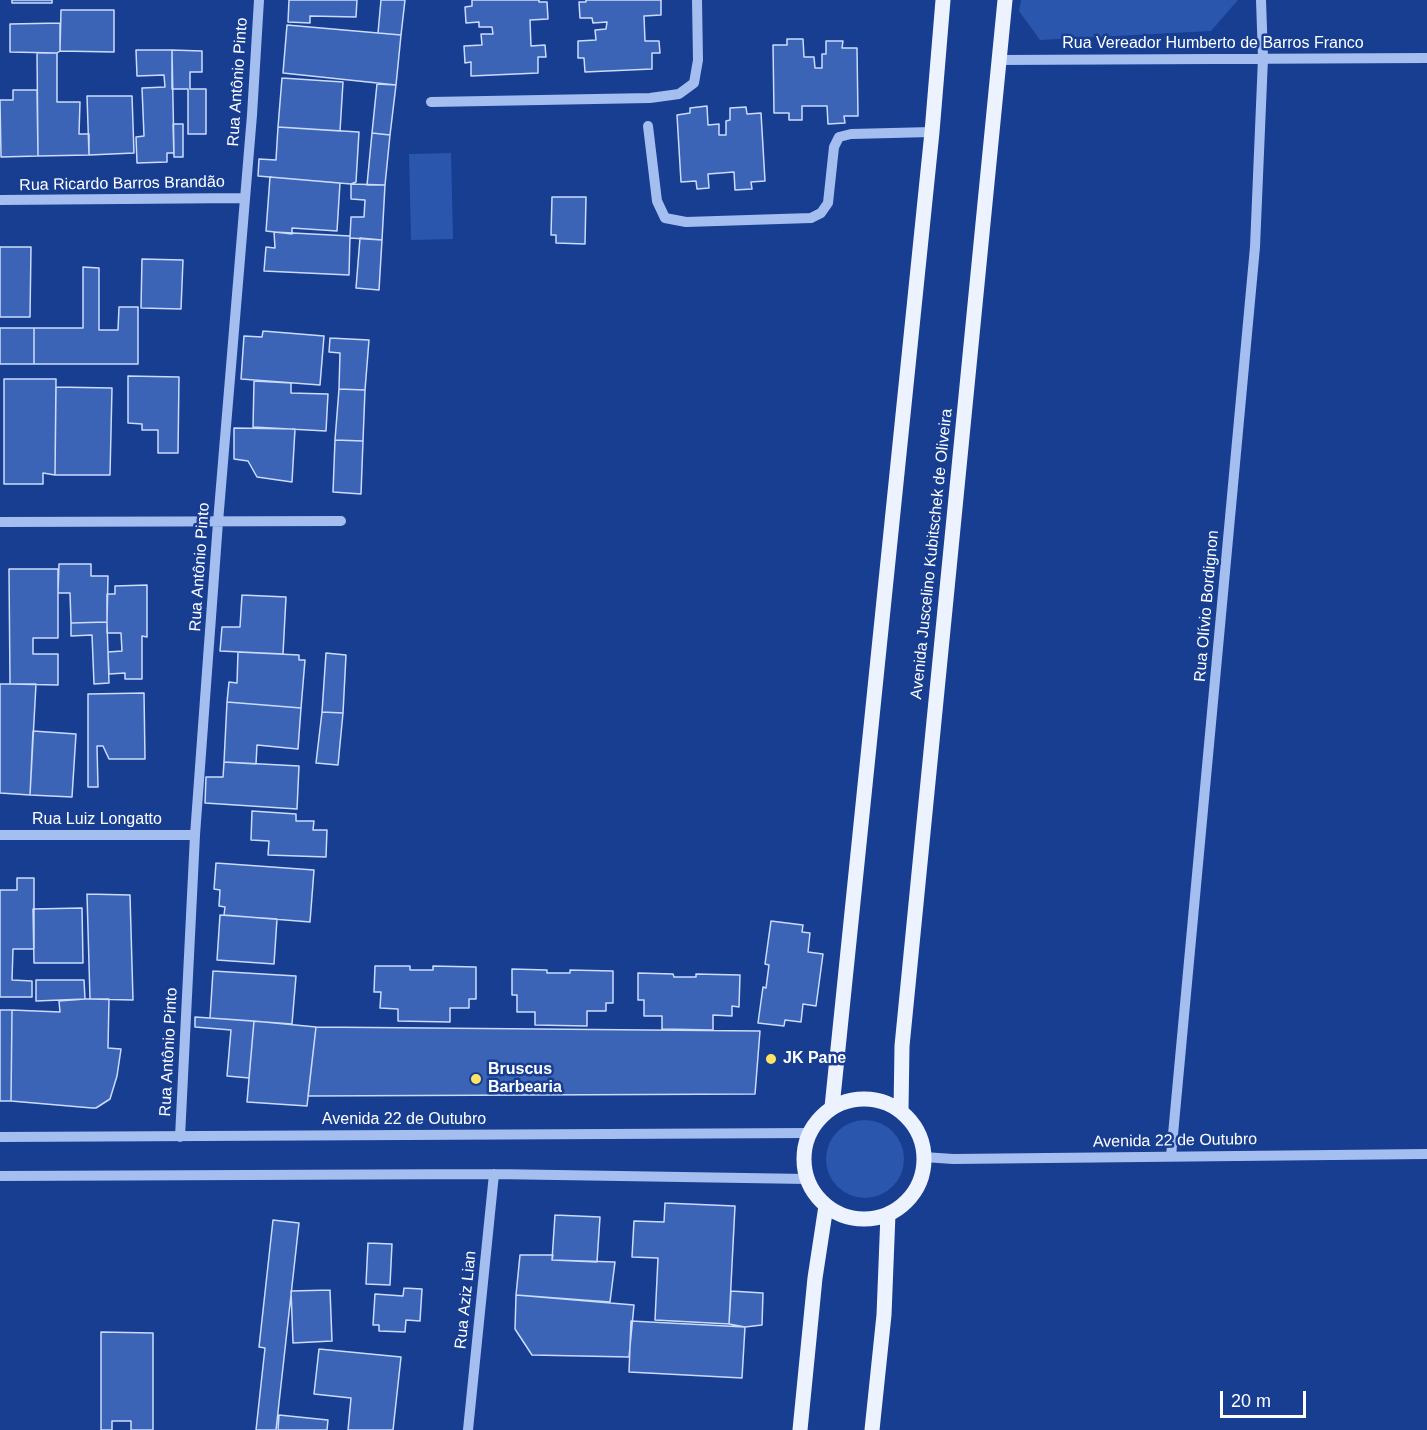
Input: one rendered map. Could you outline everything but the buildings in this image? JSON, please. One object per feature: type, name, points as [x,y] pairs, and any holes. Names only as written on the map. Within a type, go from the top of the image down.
[{"type":"main road","points":[[832,1107],[932,132],[943,0]]},
{"type":"main road","name":"Avenida Juscelino Kubitschek de Oliveira","points":[[902,1111],[902,1046],[1005,0]]},
{"type":"main road","points":[[867,1098],[891,1104],[902,1111],[918,1131],[924,1157],[923,1171],[911,1197],[888,1214],[862,1220],[849,1218],[826,1206],[814,1194],[807,1179],[803,1161],[809,1133],[818,1118],[832,1107],[855,1099],[867,1098]]},
{"type":"main road","points":[[800,1430],[815,1278],[826,1206]]},
{"type":"main road","points":[[872,1430],[884,1315],[888,1214]]},
{"type":"street","name":"Rua Antônio Pinto","points":[[180,1137],[195,836],[218,522],[252,115],[258,0]]},
{"type":"street","points":[[431,102],[650,98],[679,94],[694,83],[698,60],[697,0]]},
{"type":"street","name":"Rua Olívio Bordignon","points":[[1171,1156],[1255,247],[1263,58],[1261,0]]},
{"type":"street","name":"Rua Vereador Humberto de Barros Franco","points":[[999,60],[1427,58]]},
{"type":"street","points":[[648,126],[657,201],[665,218],[686,222],[811,218],[821,213],[828,203],[834,147],[839,137],[851,134],[932,132]]},
{"type":"street","name":"Rua Ricardo Barros Brandão","points":[[0,200],[244,198]]},
{"type":"street","points":[[0,522],[341,521]]},
{"type":"street","name":"Rua Luiz Longatto","points":[[0,835],[195,836]]},
{"type":"street","name":"Avenida 22 de Outubro","points":[[0,1137],[809,1133]]},
{"type":"street","name":"Avenida 22 de Outubro","points":[[924,1157],[953,1159],[1427,1154]]},
{"type":"street","points":[[0,1176],[494,1174],[807,1179]]},
{"type":"street","name":"Rua Aziz Lian","points":[[468,1430],[494,1174]]},
{"type":"shaded area","points":[[1021,0],[1238,0],[1211,31],[1040,40],[1019,11]]},
{"type":"shaded area","points":[[451,153],[453,239],[411,240],[409,154]]},
{"type":"shaded area","points":[[865,1120],[880,1123],[893,1131],[901,1144],[904,1159],[901,1174],[893,1187],[880,1195],[865,1198],[850,1195],[837,1187],[829,1174],[826,1159],[829,1144],[837,1131],[850,1123]]},
{"type":"place","name":"JK Pane","points":[[771,1059]]},
{"type":"place","name":"Bruscus Barbearia","points":[[476,1079]]}]
